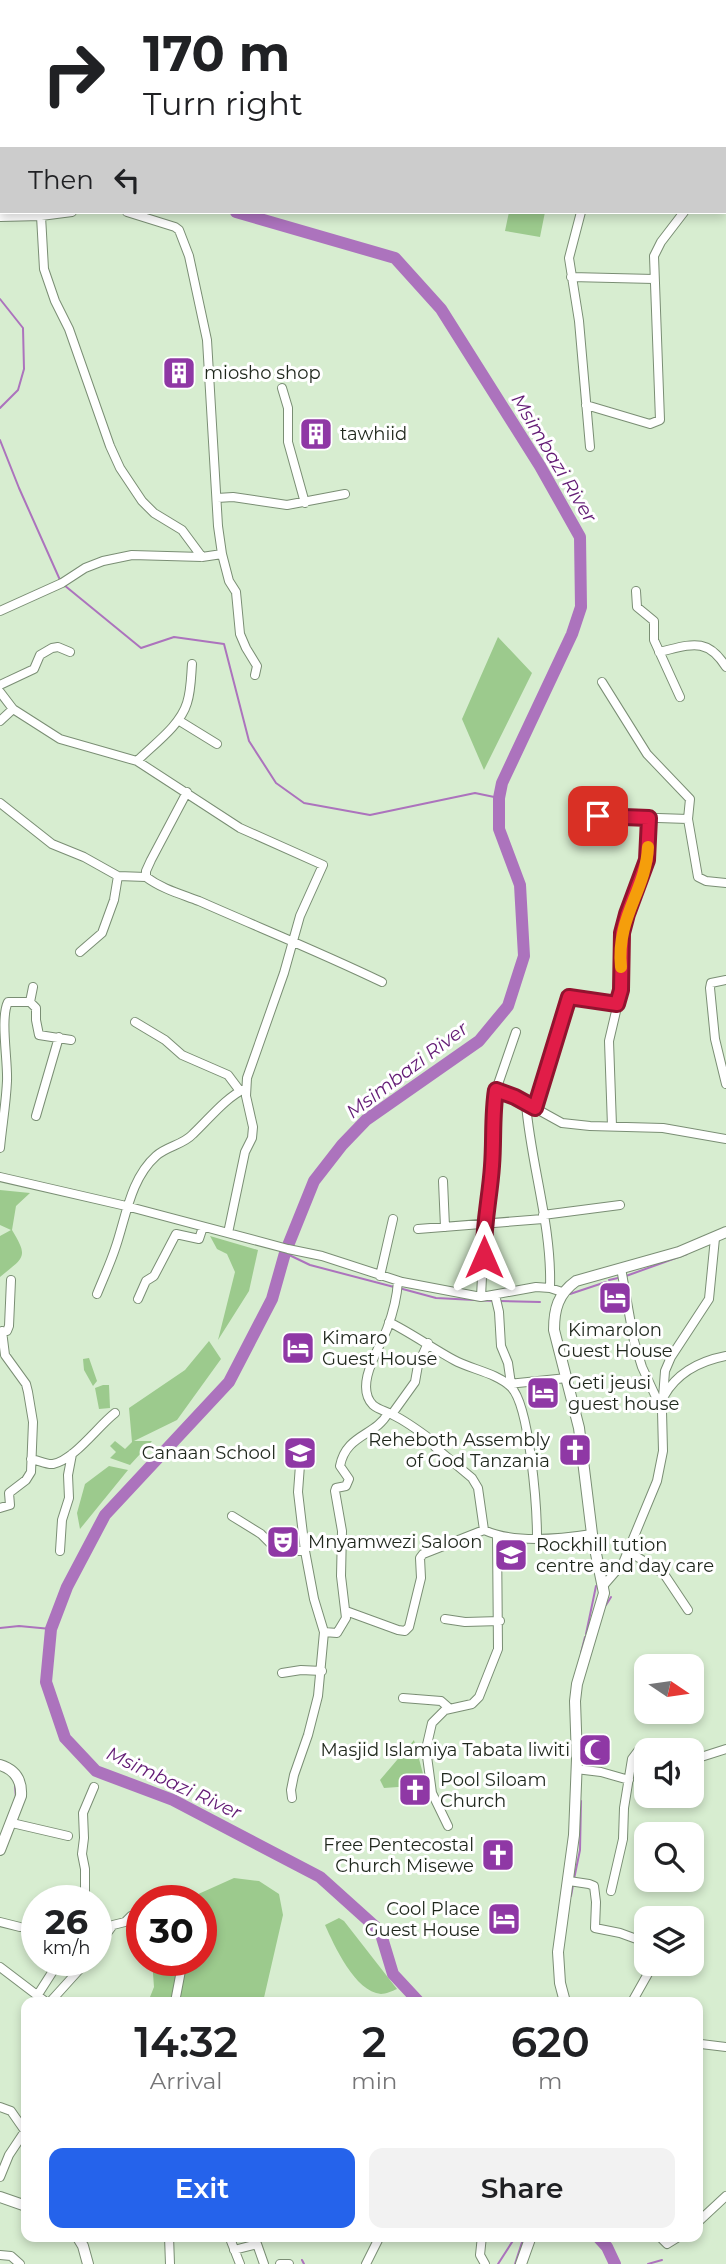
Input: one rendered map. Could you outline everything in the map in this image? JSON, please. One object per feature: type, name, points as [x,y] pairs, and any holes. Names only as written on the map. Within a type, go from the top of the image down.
[{"type":"main road","points":[[564,1997],[558,1952],[574,1835],[577,1684],[604,1593],[592,1534],[579,1428],[554,1330],[554,1313],[562,1293],[576,1281],[670,1255],[726,1232]]},
{"type":"main road","points":[[0,1765],[14,1772],[22,1788],[12,1823],[0,1850]]},
{"type":"main road","points":[[0,2197],[21,2204]]},
{"type":"main road","points":[[80,2242],[88,2264]]},
{"type":"main road","points":[[522,2264],[529,2242]]},
{"type":"street","points":[[0,217],[56,214]]},
{"type":"street","points":[[133,214],[179,230],[189,256],[207,340],[222,554],[229,581],[236,592],[243,642],[257,666],[255,675]]},
{"type":"street","points":[[580,214],[569,258],[579,321],[590,447]]},
{"type":"street","points":[[586,405],[650,424],[660,420],[654,279],[656,249],[682,214]]},
{"type":"street","points":[[41,216],[44,269],[120,468],[146,505],[182,530],[202,557]]},
{"type":"street","points":[[571,277],[654,279]]},
{"type":"street","points":[[282,388],[288,408],[288,442],[305,503]]},
{"type":"street","points":[[217,498],[233,497],[275,505],[305,503],[345,494]]},
{"type":"street","points":[[0,611],[103,561],[132,555],[202,557],[222,554]]},
{"type":"street","points":[[636,591],[638,607],[654,621],[654,640],[680,697]]},
{"type":"street","points":[[659,652],[696,645],[705,646],[714,650],[726,667]]},
{"type":"street","points":[[0,685],[34,668],[40,655],[55,646],[69,652]]},
{"type":"street","points":[[137,761],[178,720],[187,703],[192,664]]},
{"type":"street","points":[[602,682],[647,754],[690,799],[688,819],[698,877],[726,884]]},
{"type":"street","points":[[0,692],[13,709],[60,738],[137,761],[240,828],[323,865],[306,901],[243,1089],[218,1108],[186,1141],[173,1145],[156,1156],[141,1176],[126,1206],[116,1246],[97,1294]]},
{"type":"street","points":[[0,721],[13,709]]},
{"type":"street","points":[[178,720],[217,744]]},
{"type":"street","points":[[146,877],[151,860],[187,792]]},
{"type":"street","points":[[0,803],[52,844],[84,857],[118,876],[146,877],[175,893],[293,941],[382,982]]},
{"type":"street","points":[[598,816],[688,819]]},
{"type":"street","points":[[612,1126],[608,1049],[621,990],[622,933],[647,860],[649,818]]},
{"type":"street","points":[[80,952],[102,933],[114,900],[118,876]]},
{"type":"street","points":[[726,980],[715,981],[710,988],[715,1039],[726,1084]]},
{"type":"street","points":[[30,1002],[33,987]]},
{"type":"street","points":[[535,1108],[569,997],[617,1004]]},
{"type":"street","points":[[0,1148],[8,1077],[2,1060],[0,1025],[3,1007],[12,1001],[30,1002],[36,1008],[38,1033],[42,1036],[71,1040]]},
{"type":"street","points":[[135,1022],[165,1040],[182,1055],[228,1075],[243,1089],[253,1127],[252,1138],[245,1152],[228,1233]]},
{"type":"street","points":[[481,1297],[484,1224],[492,1175],[492,1124],[496,1090],[516,1032]]},
{"type":"street","points":[[36,1116],[59,1037]]},
{"type":"street","points":[[496,1090],[562,1123],[663,1128],[726,1139]]},
{"type":"street","points":[[526,1104],[543,1217],[550,1288]]},
{"type":"street","points":[[0,1167],[0,1177],[322,1256],[398,1281],[481,1297],[518,1289],[550,1288],[562,1293]]},
{"type":"street","points":[[443,1181],[445,1227]]},
{"type":"street","points":[[418,1229],[543,1217],[620,1205]]},
{"type":"street","points":[[380,1276],[393,1219]]},
{"type":"street","points":[[138,1299],[146,1281],[154,1276],[176,1234],[199,1238],[203,1227]]},
{"type":"street","points":[[604,1593],[604,1585],[623,1563],[657,1481],[663,1451],[665,1371],[671,1357],[709,1299],[715,1238]]},
{"type":"street","points":[[621,1268],[634,1341],[642,1367],[663,1411]]},
{"type":"street","points":[[0,1508],[10,1505],[9,1493],[26,1480],[31,1472],[33,1422],[29,1392],[5,1354],[1,1332],[8,1330],[9,1326],[10,1280]]},
{"type":"street","points":[[398,1281],[396,1300],[377,1348],[365,1389],[371,1402],[434,1442],[435,1447],[472,1478],[478,1488],[484,1530]]},
{"type":"street","points":[[495,1295],[501,1346],[530,1447],[537,1538]]},
{"type":"street","points":[[389,1322],[451,1359],[483,1370],[487,1375],[510,1384],[567,1378]]},
{"type":"street","points":[[324,1633],[337,1633],[345,1621],[341,1576],[342,1531],[335,1491],[336,1488],[346,1486],[349,1479],[341,1464],[350,1444],[380,1424],[415,1382],[418,1365],[428,1343]]},
{"type":"street","points":[[663,1398],[675,1380],[692,1367],[726,1356]]},
{"type":"street","points":[[31,1459],[53,1464],[72,1454],[115,1413]]},
{"type":"street","points":[[292,1798],[294,1775],[308,1735],[322,1671],[324,1633],[305,1551],[298,1492],[298,1443]]},
{"type":"street","points":[[60,1551],[62,1520],[69,1498],[68,1475],[72,1454]]},
{"type":"street","points":[[232,1516],[261,1534],[278,1551],[305,1551]]},
{"type":"street","points":[[346,1611],[405,1631],[409,1627],[421,1578],[421,1555],[484,1530],[497,1536],[537,1538],[592,1534]]},
{"type":"street","points":[[448,1826],[432,1793],[425,1761],[432,1723],[449,1708],[472,1704],[479,1697],[498,1649],[500,1621],[497,1536]]},
{"type":"street","points":[[628,1551],[664,1574],[688,1610]]},
{"type":"street","points":[[445,1619],[465,1622],[500,1621]]},
{"type":"street","points":[[282,1673],[322,1671]]},
{"type":"street","points":[[402,1698],[443,1702],[449,1708]]},
{"type":"street","points":[[704,1756],[726,1749]]},
{"type":"street","points":[[611,1891],[624,1839],[623,1817],[634,1756]]},
{"type":"street","points":[[576,1769],[601,1772],[629,1780]]},
{"type":"street","points":[[85,1885],[82,1854],[83,1813],[94,1787]]},
{"type":"street","points":[[12,1823],[68,1836]]},
{"type":"street","points":[[569,1881],[594,1886],[595,1928],[634,1938]]},
{"type":"street","points":[[0,1922],[20,1927]]},
{"type":"street","points":[[0,1967],[37,1996],[50,1976]]},
{"type":"street","points":[[53,1997],[73,1976]]},
{"type":"street","points":[[176,1997],[180,1976]]},
{"type":"street","points":[[635,1997],[647,1976]]},
{"type":"street","points":[[703,2044],[726,2047]]},
{"type":"street","points":[[0,2107],[11,2111],[21,2124]]},
{"type":"street","points":[[0,2177],[9,2155],[21,2138]]},
{"type":"street","points":[[703,2217],[726,2196]]},
{"type":"street","points":[[169,2242],[170,2264]]},
{"type":"street","points":[[231,2242],[240,2264]]},
{"type":"street","points":[[366,2264],[377,2242]]},
{"type":"street","points":[[482,2242],[481,2255],[485,2264]]},
{"type":"street","points":[[234,2250],[257,2244],[264,2264]]},
{"type":"street","points":[[2,2264],[3,2255],[11,2256],[20,2264]]},
{"type":"street","points":[[280,2264],[289,2264]]},
{"type":"green space","points":[[509,214],[545,214],[540,237],[505,231]]},
{"type":"green space","points":[[498,637],[532,673],[484,770],[462,719]]},
{"type":"green space","points":[[0,1190],[30,1193],[16,1206],[12,1230],[21,1246],[21,1256],[19,1261],[0,1277],[0,1236],[11,1230],[0,1225]]},
{"type":"green space","points":[[210,1236],[258,1250],[249,1291],[218,1340],[235,1272],[227,1254],[217,1249]]},
{"type":"green space","points":[[209,1341],[221,1359],[177,1420],[134,1441],[152,1441],[130,1465],[110,1458],[116,1452],[110,1446],[115,1441],[125,1449],[132,1442],[129,1408],[185,1370]]},
{"type":"green space","points":[[89,1358],[97,1381],[93,1386],[84,1370],[83,1359]]},
{"type":"green space","points":[[109,1385],[110,1408],[99,1409],[95,1388]]},
{"type":"green space","points":[[109,1466],[128,1470],[80,1529],[77,1513],[85,1484]]},
{"type":"green space","points":[[414,1740],[426,1785],[384,1788],[380,1780]]},
{"type":"green space","points":[[234,1878],[259,1881],[279,1894],[283,1915],[264,1997],[150,1997],[154,1987],[153,1976],[217,1976],[217,1886]]},
{"type":"green space","points":[[339,1918],[397,1989],[381,1994],[371,1991],[354,1977],[325,1925]]},
{"type":"waterway","name":"Msimbazi River","points":[[243,214],[395,258],[441,309],[540,466],[580,537],[581,607],[572,634],[502,783],[499,798],[499,829],[520,885],[524,956],[508,1006],[479,1041],[366,1120],[314,1181],[285,1253],[272,1299],[229,1382],[105,1515],[67,1587],[51,1629],[46,1682],[65,1738],[96,1771],[173,1800],[320,1877],[380,1931],[393,1974],[414,1997]]},
{"type":"waterway","points":[[0,299],[23,328],[24,369],[18,390],[0,408]]},
{"type":"waterway","points":[[0,440],[60,580]]},
{"type":"waterway","points":[[64,585],[141,648],[174,637],[224,644],[249,741],[276,783],[304,803],[370,815],[475,793],[499,798]]},
{"type":"waterway","points":[[285,1253],[310,1265],[394,1287]]},
{"type":"waterway","points":[[626,1276],[687,1254]]},
{"type":"waterway","points":[[609,1280],[618,1278]]},
{"type":"waterway","points":[[570,1294],[606,1282]]},
{"type":"waterway","points":[[399,1288],[436,1298],[494,1301]]},
{"type":"waterway","points":[[500,1301],[540,1302]]},
{"type":"waterway","points":[[586,1634],[596,1586]]},
{"type":"waterway","points":[[606,1605],[611,1597]]},
{"type":"waterway","points":[[0,1628],[19,1626],[51,1629]]},
{"type":"waterway","points":[[581,1653],[585,1637]]},
{"type":"waterway","points":[[15,1786],[16,1798]]},
{"type":"waterway","points":[[574,1879],[580,1850],[581,1801]]},
{"type":"waterway","points":[[571,1896],[573,1885]]},
{"type":"waterway","points":[[498,2264],[512,2242]]},
{"type":"waterway","points":[[515,2264],[522,2242]]},
{"type":"waterway","name":"Msimbazi River","points":[[602,2242],[615,2264]]},
{"type":"waterway","points":[[302,2260],[304,2264]]},
{"type":"waterway","points":[[648,2264],[662,2260]]},
{"type":"slow traffic","points":[[621,967],[622,933],[645,869],[648,847]]},
{"type":"place","name":"miosho shop","points":[[179,373]]},
{"type":"place","name":"tawhiid","points":[[316,434]]},
{"type":"place","name":"Kimarolon Guest House","points":[[615,1298]]},
{"type":"place","name":"Kimaro Guest House","points":[[298,1348]]},
{"type":"place","name":"Geti jeusi guest house","points":[[543,1393]]},
{"type":"place","name":"Reheboth Assembly of God Tanzania","points":[[575,1450]]},
{"type":"place","name":"Canaan School","points":[[300,1453]]},
{"type":"place","name":"Mnyamwezi Saloon","points":[[283,1542]]},
{"type":"place","name":"Rockhill tution centre and day care","points":[[511,1555]]},
{"type":"place","name":"Masjid Islamiya Tabata liwiti","points":[[595,1750]]},
{"type":"place","name":"Pool Siloam Church","points":[[415,1790]]},
{"type":"place","name":"Free Pentecostal Church Misewe","points":[[498,1855]]},
{"type":"place","name":"Cool Place Guest House","points":[[504,1919]]},
{"type":"route","points":[[484,1257],[485,1217],[492,1175],[492,1124],[496,1090],[535,1108],[569,997],[617,1004],[621,990],[622,933],[647,860],[649,818],[598,816]]}]
